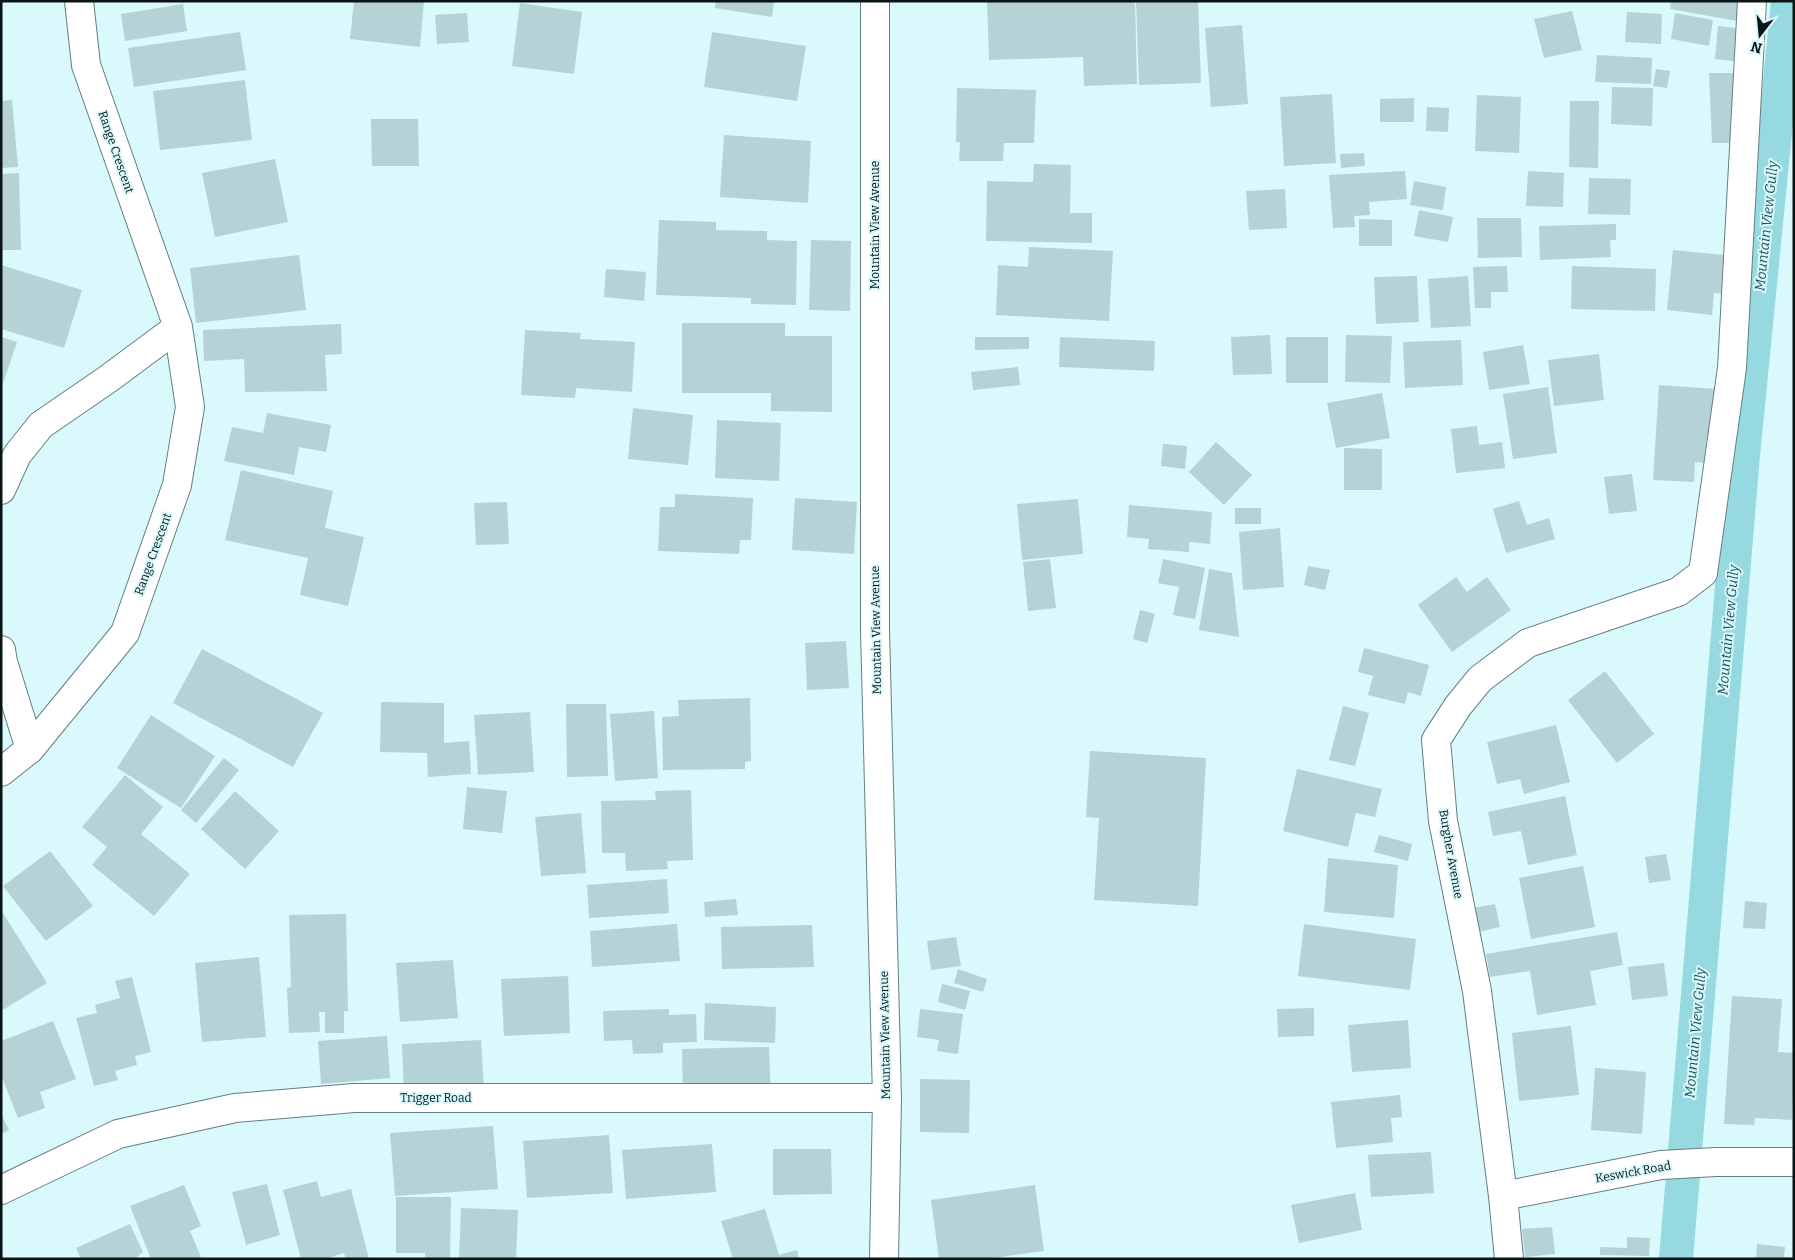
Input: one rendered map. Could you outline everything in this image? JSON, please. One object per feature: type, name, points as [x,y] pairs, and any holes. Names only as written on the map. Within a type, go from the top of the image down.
[{"type":"street","name":"Range Crescent","points":[[1,772],[30,749],[125,632],[177,485],[190,407],[178,327],[162,286],[86,65],[79,1]]},
{"type":"street","name":"Mountain View Avenue","points":[[876,1],[876,630],[887,1098],[884,1259]]},
{"type":"street","name":"Burgher Avenue","points":[[1510,1259],[1504,1196],[1477,991],[1443,821],[1436,740],[1458,706],[1480,679],[1528,643],[1678,592],[1703,573],[1732,368],[1752,1]]},
{"type":"street","points":[[1,490],[17,455],[41,425],[108,379],[178,327]]},
{"type":"street","points":[[1,650],[30,749]]},
{"type":"street","name":"Trigger Road","points":[[1,1190],[118,1134],[235,1108],[354,1098],[887,1098]]},
{"type":"street","name":"Keswick Road","points":[[1504,1196],[1661,1165],[1716,1162],[1794,1162]]},
{"type":"building","points":[[354,1],[424,1],[420,47],[350,39]]},
{"type":"building","points":[[716,1],[774,1],[772,17],[715,8]]},
{"type":"building","points":[[987,1],[1135,1],[1137,84],[1084,86],[1083,57],[989,60]]},
{"type":"building","points":[[1136,1],[1198,1],[1201,83],[1139,85]]},
{"type":"building","points":[[1671,1],[1746,1],[1742,22],[1670,9]]},
{"type":"building","points":[[520,3],[582,12],[574,74],[512,66]]},
{"type":"building","points":[[183,4],[187,31],[125,41],[121,14]]},
{"type":"building","points":[[1572,11],[1582,50],[1544,58],[1534,19]]},
{"type":"building","points":[[1627,12],[1662,14],[1661,44],[1625,42]]},
{"type":"building","points":[[467,13],[469,42],[437,44],[435,15]]},
{"type":"building","points":[[1675,13],[1713,20],[1709,46],[1671,39]]},
{"type":"building","points":[[1242,25],[1248,104],[1211,107],[1205,28]]},
{"type":"building","points":[[1718,26],[1744,29],[1740,62],[1715,59]]},
{"type":"building","points":[[240,32],[246,70],[134,87],[128,48]]},
{"type":"building","points":[[712,32],[806,46],[797,101],[704,87]]},
{"type":"building","points":[[1597,55],[1652,58],[1651,84],[1595,82]]},
{"type":"building","points":[[1656,69],[1670,71],[1667,88],[1653,86]]},
{"type":"building","points":[[1709,73],[1733,73],[1737,143],[1712,143]]},
{"type":"building","points":[[245,80],[252,140],[160,150],[153,91]]},
{"type":"building","points":[[1612,87],[1653,88],[1652,126],[1611,124]]},
{"type":"building","points":[[957,88],[1036,90],[1034,143],[1004,143],[1003,161],[959,161],[960,142],[956,142]]},
{"type":"building","points":[[1332,94],[1336,163],[1284,166],[1280,97]]},
{"type":"building","points":[[1477,95],[1521,97],[1519,153],[1475,151]]},
{"type":"building","points":[[1414,98],[1414,122],[1380,122],[1380,99]]},
{"type":"building","points":[[12,100],[18,167],[1,168],[1,101]]},
{"type":"building","points":[[1570,101],[1599,101],[1598,168],[1569,167]]},
{"type":"building","points":[[1427,107],[1449,108],[1448,132],[1426,131]]},
{"type":"building","points":[[371,119],[418,119],[419,166],[372,166]]},
{"type":"building","points":[[724,135],[811,141],[808,203],[720,197]]},
{"type":"building","points":[[1364,153],[1365,166],[1341,168],[1340,154]]},
{"type":"building","points":[[275,159],[288,222],[215,237],[202,173]]},
{"type":"building","points":[[1034,164],[1071,165],[1070,213],[1092,213],[1092,243],[986,241],[987,181],[1033,182]]},
{"type":"building","points":[[1405,171],[1407,199],[1369,202],[1370,215],[1354,216],[1355,227],[1333,228],[1329,175]]},
{"type":"building","points":[[1528,171],[1564,173],[1563,207],[1526,206]]},
{"type":"building","points":[[19,173],[21,250],[1,250],[1,174]]},
{"type":"building","points":[[1589,178],[1631,179],[1630,215],[1588,214]]},
{"type":"building","points":[[1414,181],[1446,187],[1443,210],[1410,205]]},
{"type":"building","points":[[1285,189],[1287,228],[1249,230],[1246,191]]},
{"type":"building","points":[[1419,210],[1453,217],[1448,242],[1414,236]]},
{"type":"building","points":[[1477,218],[1521,218],[1522,257],[1478,258]]},
{"type":"building","points":[[1359,219],[1392,220],[1392,246],[1359,246]]},
{"type":"building","points":[[659,220],[716,222],[716,230],[767,231],[767,240],[797,241],[796,305],[751,304],[751,298],[656,295]]},
{"type":"building","points":[[1616,224],[1616,240],[1610,240],[1611,257],[1540,260],[1539,226]]},
{"type":"building","points":[[811,240],[851,241],[850,311],[809,310]]},
{"type":"building","points":[[1029,247],[1113,251],[1109,321],[996,315],[998,265],[1028,267]]},
{"type":"building","points":[[1673,250],[1734,256],[1730,294],[1714,293],[1712,315],[1667,310]]},
{"type":"building","points":[[299,255],[306,310],[196,323],[190,268]]},
{"type":"building","points":[[1,265],[82,290],[64,348],[1,329]]},
{"type":"building","points":[[1507,266],[1508,292],[1491,292],[1491,308],[1475,308],[1473,267]]},
{"type":"building","points":[[1572,266],[1656,269],[1655,311],[1571,309]]},
{"type":"building","points":[[606,269],[646,272],[644,301],[604,297]]},
{"type":"building","points":[[1417,276],[1419,322],[1376,324],[1374,277]]},
{"type":"building","points":[[1468,276],[1471,326],[1431,328],[1428,279]]},
{"type":"building","points":[[682,323],[785,323],[785,336],[832,336],[832,412],[771,411],[771,393],[682,393]]},
{"type":"building","points":[[341,324],[342,354],[325,355],[327,391],[245,392],[244,359],[204,361],[203,330]]},
{"type":"building","points":[[525,330],[581,333],[580,339],[635,342],[632,392],[576,388],[575,398],[521,395]]},
{"type":"building","points":[[1270,335],[1272,374],[1233,375],[1231,337]]},
{"type":"building","points":[[1346,335],[1392,336],[1390,383],[1345,382]]},
{"type":"building","points":[[1,337],[17,342],[2,386],[1,386]]},
{"type":"building","points":[[975,337],[1029,337],[1029,349],[975,350]]},
{"type":"building","points":[[1060,337],[1155,341],[1154,371],[1059,367]]},
{"type":"building","points":[[1286,337],[1328,337],[1328,383],[1286,383]]},
{"type":"building","points":[[1461,340],[1463,385],[1405,388],[1403,342]]},
{"type":"building","points":[[1523,345],[1530,384],[1489,390],[1483,352]]},
{"type":"building","points":[[1599,354],[1604,400],[1554,406],[1548,360]]},
{"type":"building","points":[[1018,367],[1020,385],[973,390],[971,372]]},
{"type":"building","points":[[1659,385],[1717,389],[1714,440],[1706,440],[1705,463],[1695,462],[1694,482],[1653,480]]},
{"type":"building","points":[[1548,387],[1557,453],[1513,459],[1503,394]]},
{"type":"building","points":[[1382,393],[1390,438],[1336,448],[1327,403]]},
{"type":"building","points":[[633,408],[693,415],[688,465],[628,459]]},
{"type":"building","points":[[267,413],[331,425],[326,452],[299,447],[294,475],[224,461],[232,427],[263,433]]},
{"type":"building","points":[[717,420],[781,423],[779,481],[715,478]]},
{"type":"building","points":[[1477,426],[1479,445],[1502,442],[1505,468],[1456,473],[1451,429]]},
{"type":"building","points":[[1216,442],[1252,475],[1224,505],[1189,472]]},
{"type":"building","points":[[1163,444],[1187,446],[1185,469],[1161,466]]},
{"type":"building","points":[[1344,448],[1382,449],[1382,490],[1344,490]]},
{"type":"building","points":[[241,470],[333,491],[325,528],[364,537],[348,606],[300,595],[308,558],[225,540]]},
{"type":"building","points":[[1632,474],[1637,511],[1609,514],[1604,477]]},
{"type":"building","points":[[675,494],[753,498],[751,540],[740,540],[739,554],[658,551],[660,507],[675,507]]},
{"type":"building","points":[[795,498],[857,502],[854,554],[792,550]]},
{"type":"building","points":[[1078,499],[1083,554],[1022,560],[1017,504]]},
{"type":"building","points":[[1519,501],[1527,525],[1549,518],[1555,539],[1506,553],[1493,509]]},
{"type":"building","points":[[507,502],[509,544],[476,545],[474,503]]},
{"type":"building","points":[[1129,505],[1212,512],[1210,544],[1189,542],[1189,552],[1148,549],[1149,539],[1127,537]]},
{"type":"building","points":[[1235,508],[1261,508],[1261,524],[1235,524]]},
{"type":"building","points":[[1280,528],[1284,587],[1243,590],[1239,532]]},
{"type":"building","points":[[1050,559],[1056,608],[1028,611],[1023,562]]},
{"type":"building","points":[[1163,559],[1205,568],[1195,619],[1173,615],[1179,587],[1158,583]]},
{"type":"building","points":[[1308,566],[1330,570],[1325,590],[1304,585]]},
{"type":"building","points":[[1209,569],[1232,573],[1239,637],[1199,630]]},
{"type":"building","points":[[1456,577],[1467,592],[1487,577],[1511,610],[1452,652],[1418,605]]},
{"type":"building","points":[[1140,610],[1155,614],[1147,643],[1133,639]]},
{"type":"building","points":[[846,641],[849,688],[807,690],[805,643]]},
{"type":"building","points":[[1364,648],[1429,665],[1421,696],[1408,692],[1405,704],[1368,695],[1373,676],[1358,672]]},
{"type":"building","points":[[202,649],[323,713],[293,767],[173,703]]},
{"type":"building","points":[[1605,671],[1654,734],[1617,763],[1568,700]]},
{"type":"building","points":[[750,698],[751,761],[745,762],[745,769],[663,770],[662,717],[679,716],[678,700]]},
{"type":"building","points":[[381,702],[444,703],[444,743],[469,741],[471,774],[428,777],[427,753],[380,752]]},
{"type":"building","points":[[566,704],[606,704],[608,776],[567,777]]},
{"type":"building","points":[[1343,706],[1369,713],[1355,766],[1329,760]]},
{"type":"building","points":[[654,711],[658,778],[615,781],[610,714]]},
{"type":"building","points":[[530,712],[534,772],[478,775],[474,715]]},
{"type":"building","points":[[151,715],[215,756],[181,808],[117,768]]},
{"type":"building","points":[[1556,725],[1570,782],[1524,794],[1520,779],[1497,784],[1487,742]]},
{"type":"building","points":[[1090,751],[1206,758],[1198,906],[1094,900],[1099,818],[1086,817]]},
{"type":"building","points":[[224,758],[239,770],[196,823],[181,810]]},
{"type":"building","points":[[1297,769],[1382,789],[1375,817],[1356,813],[1348,847],[1283,831]]},
{"type":"building","points":[[125,775],[163,807],[141,834],[190,874],[154,916],[92,865],[107,847],[82,827]]},
{"type":"building","points":[[467,787],[507,791],[502,833],[463,829]]},
{"type":"building","points":[[691,790],[693,860],[667,861],[668,869],[626,871],[625,853],[602,853],[601,801],[656,800],[655,791]]},
{"type":"building","points":[[235,791],[279,831],[245,869],[201,829]]},
{"type":"building","points":[[1565,796],[1577,855],[1528,865],[1521,831],[1493,836],[1488,812]]},
{"type":"building","points":[[581,813],[586,873],[541,876],[535,817]]},
{"type":"building","points":[[1379,835],[1412,844],[1408,861],[1374,852]]},
{"type":"building","points":[[50,851],[93,906],[46,941],[3,886]]},
{"type":"building","points":[[1666,854],[1671,880],[1649,883],[1645,857]]},
{"type":"building","points":[[1328,858],[1398,865],[1394,918],[1324,912]]},
{"type":"building","points":[[1583,866],[1595,927],[1531,939],[1519,878]]},
{"type":"building","points":[[667,879],[669,913],[589,918],[587,885]]},
{"type":"building","points":[[736,899],[738,915],[705,917],[704,902]]},
{"type":"building","points":[[1745,901],[1767,903],[1765,929],[1743,928]]},
{"type":"building","points":[[1495,904],[1500,927],[1478,932],[1473,908]]},
{"type":"building","points":[[1,910],[47,983],[1,1011]]},
{"type":"building","points":[[346,914],[348,1011],[344,1011],[344,1033],[325,1033],[325,1012],[319,1012],[320,1032],[289,1033],[287,988],[291,987],[289,915]]},
{"type":"building","points":[[677,924],[680,961],[592,967],[590,931]]},
{"type":"building","points":[[1304,924],[1416,939],[1410,990],[1298,976]]},
{"type":"building","points":[[812,925],[814,967],[722,969],[721,927]]},
{"type":"building","points":[[1617,932],[1623,965],[1590,971],[1596,1005],[1537,1015],[1530,971],[1490,977],[1486,954]]},
{"type":"building","points":[[956,937],[961,966],[931,970],[927,941]]},
{"type":"building","points":[[259,957],[266,1037],[202,1042],[195,963]]},
{"type":"building","points":[[453,960],[458,1018],[400,1022],[396,963]]},
{"type":"building","points":[[1664,963],[1668,996],[1632,1000],[1628,967]]},
{"type":"building","points":[[958,969],[987,979],[983,992],[954,983]]},
{"type":"building","points":[[568,976],[570,1033],[504,1036],[501,979]]},
{"type":"building","points":[[132,977],[151,1052],[135,1056],[137,1065],[115,1071],[118,1080],[94,1086],[76,1018],[97,1013],[95,1005],[120,998],[115,981]]},
{"type":"building","points":[[942,984],[970,991],[965,1010],[938,1002]]},
{"type":"building","points":[[1732,996],[1782,999],[1778,1052],[1794,1053],[1792,1120],[1755,1118],[1754,1125],[1724,1124]]},
{"type":"building","points":[[705,1003],[776,1007],[775,1043],[704,1040]]},
{"type":"building","points":[[1314,1008],[1314,1036],[1278,1037],[1277,1009]]},
{"type":"building","points":[[669,1009],[669,1015],[696,1014],[697,1042],[663,1043],[663,1053],[633,1054],[632,1040],[604,1041],[603,1011]]},
{"type":"building","points":[[920,1009],[963,1014],[958,1054],[937,1051],[939,1040],[917,1037]]},
{"type":"building","points":[[1408,1020],[1411,1068],[1352,1072],[1348,1025]]},
{"type":"building","points":[[53,1021],[76,1079],[40,1092],[45,1108],[18,1118],[1,1075],[1,1041]]},
{"type":"building","points":[[1571,1026],[1579,1095],[1519,1101],[1512,1033]]},
{"type":"building","points":[[387,1036],[390,1078],[321,1084],[318,1041]]},
{"type":"building","points":[[481,1040],[484,1089],[404,1092],[402,1044]]},
{"type":"building","points":[[769,1047],[771,1101],[683,1103],[682,1049]]},
{"type":"building","points":[[1595,1068],[1646,1072],[1642,1134],[1591,1130]]},
{"type":"building","points":[[920,1079],[970,1080],[969,1133],[920,1132]]},
{"type":"building","points":[[1400,1095],[1402,1117],[1391,1118],[1393,1142],[1336,1148],[1331,1102]]},
{"type":"building","points":[[1,1114],[9,1130],[1,1134]]},
{"type":"building","points":[[493,1126],[498,1189],[395,1196],[390,1133]]},
{"type":"building","points":[[609,1135],[613,1193],[527,1198],[523,1141]]},
{"type":"building","points":[[712,1144],[716,1192],[626,1199],[622,1150]]},
{"type":"building","points":[[773,1149],[831,1149],[832,1194],[773,1195]]},
{"type":"building","points":[[1431,1152],[1434,1193],[1371,1197],[1368,1155]]},
{"type":"building","points":[[317,1181],[321,1197],[351,1189],[369,1259],[346,1259],[344,1253],[325,1259],[301,1259],[283,1190]]},
{"type":"building","points":[[267,1184],[280,1235],[246,1245],[232,1192]]},
{"type":"building","points":[[184,1185],[201,1226],[190,1231],[201,1257],[196,1259],[151,1259],[130,1206]]},
{"type":"building","points":[[1035,1185],[1044,1251],[986,1259],[939,1259],[931,1200]]},
{"type":"building","points":[[1355,1193],[1362,1230],[1299,1243],[1291,1205]]},
{"type":"building","points":[[396,1197],[451,1197],[450,1259],[425,1259],[425,1253],[396,1253]]},
{"type":"building","points":[[461,1208],[518,1210],[516,1259],[459,1259]]},
{"type":"building","points":[[765,1209],[779,1255],[797,1250],[799,1259],[733,1259],[721,1221]]},
{"type":"building","points":[[130,1224],[143,1252],[137,1257],[138,1259],[81,1259],[76,1248]]},
{"type":"building","points":[[1552,1227],[1555,1254],[1525,1257],[1522,1229]]},
{"type":"building","points":[[1627,1237],[1650,1238],[1649,1256],[1600,1255],[1600,1247],[1627,1248]]},
{"type":"building","points":[[1757,1244],[1785,1247],[1784,1257],[1790,1257],[1790,1259],[1756,1259]]},
{"type":"waterway","name":"Mountain View Gully","points":[[1676,1259],[1743,455],[1788,1]]}]
